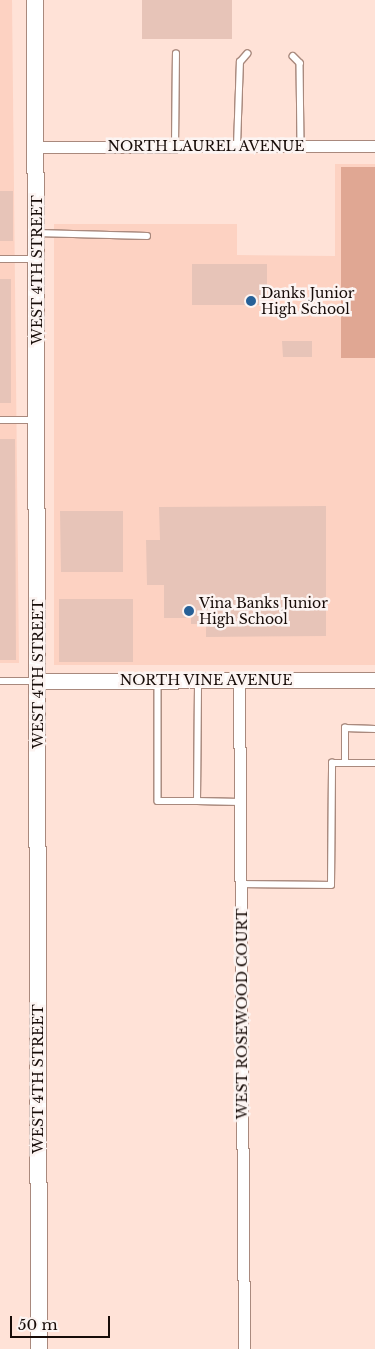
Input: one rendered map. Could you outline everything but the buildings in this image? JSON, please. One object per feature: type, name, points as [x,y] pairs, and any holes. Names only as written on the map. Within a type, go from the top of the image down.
[{"type":"main road","name":"WEST 4TH STREET","points":[[35,0],[39,1349]]},
{"type":"street","name":"NORTH LAUREL AVENUE","points":[[36,147],[375,146]]},
{"type":"street","name":"NORTH VINE AVENUE","points":[[38,681],[198,679],[375,680]]},
{"type":"street","name":"WEST ROSEWOOD COURT","points":[[239,679],[244,1349]]},
{"type":"lane","points":[[175,146],[176,54]]},
{"type":"lane","points":[[237,146],[240,62],[247,54]]},
{"type":"lane","points":[[293,56],[300,63],[301,146]]},
{"type":"lane","points":[[36,233],[147,236]]},
{"type":"lane","points":[[0,259],[36,259]]},
{"type":"lane","points":[[0,420],[37,420]]},
{"type":"lane","points":[[197,802],[198,679]]},
{"type":"lane","points":[[158,680],[158,801],[240,802]]},
{"type":"lane","points":[[0,681],[38,681]]},
{"type":"lane","points":[[345,763],[345,728],[375,729]]},
{"type":"lane","points":[[241,884],[331,885],[332,763],[375,763]]},
{"type":"shaded area","points":[[0,0],[12,0],[19,663],[0,663]]},
{"type":"shaded area","points":[[335,164],[375,164],[375,665],[54,665],[54,224],[237,224],[237,255],[335,256]]},
{"type":"shaded area","points":[[341,167],[375,167],[375,358],[341,358]]},
{"type":"place","name":"Danks Junior High School","points":[[251,301]]},
{"type":"place","name":"Vina Banks Junior High School","points":[[189,611]]}]
